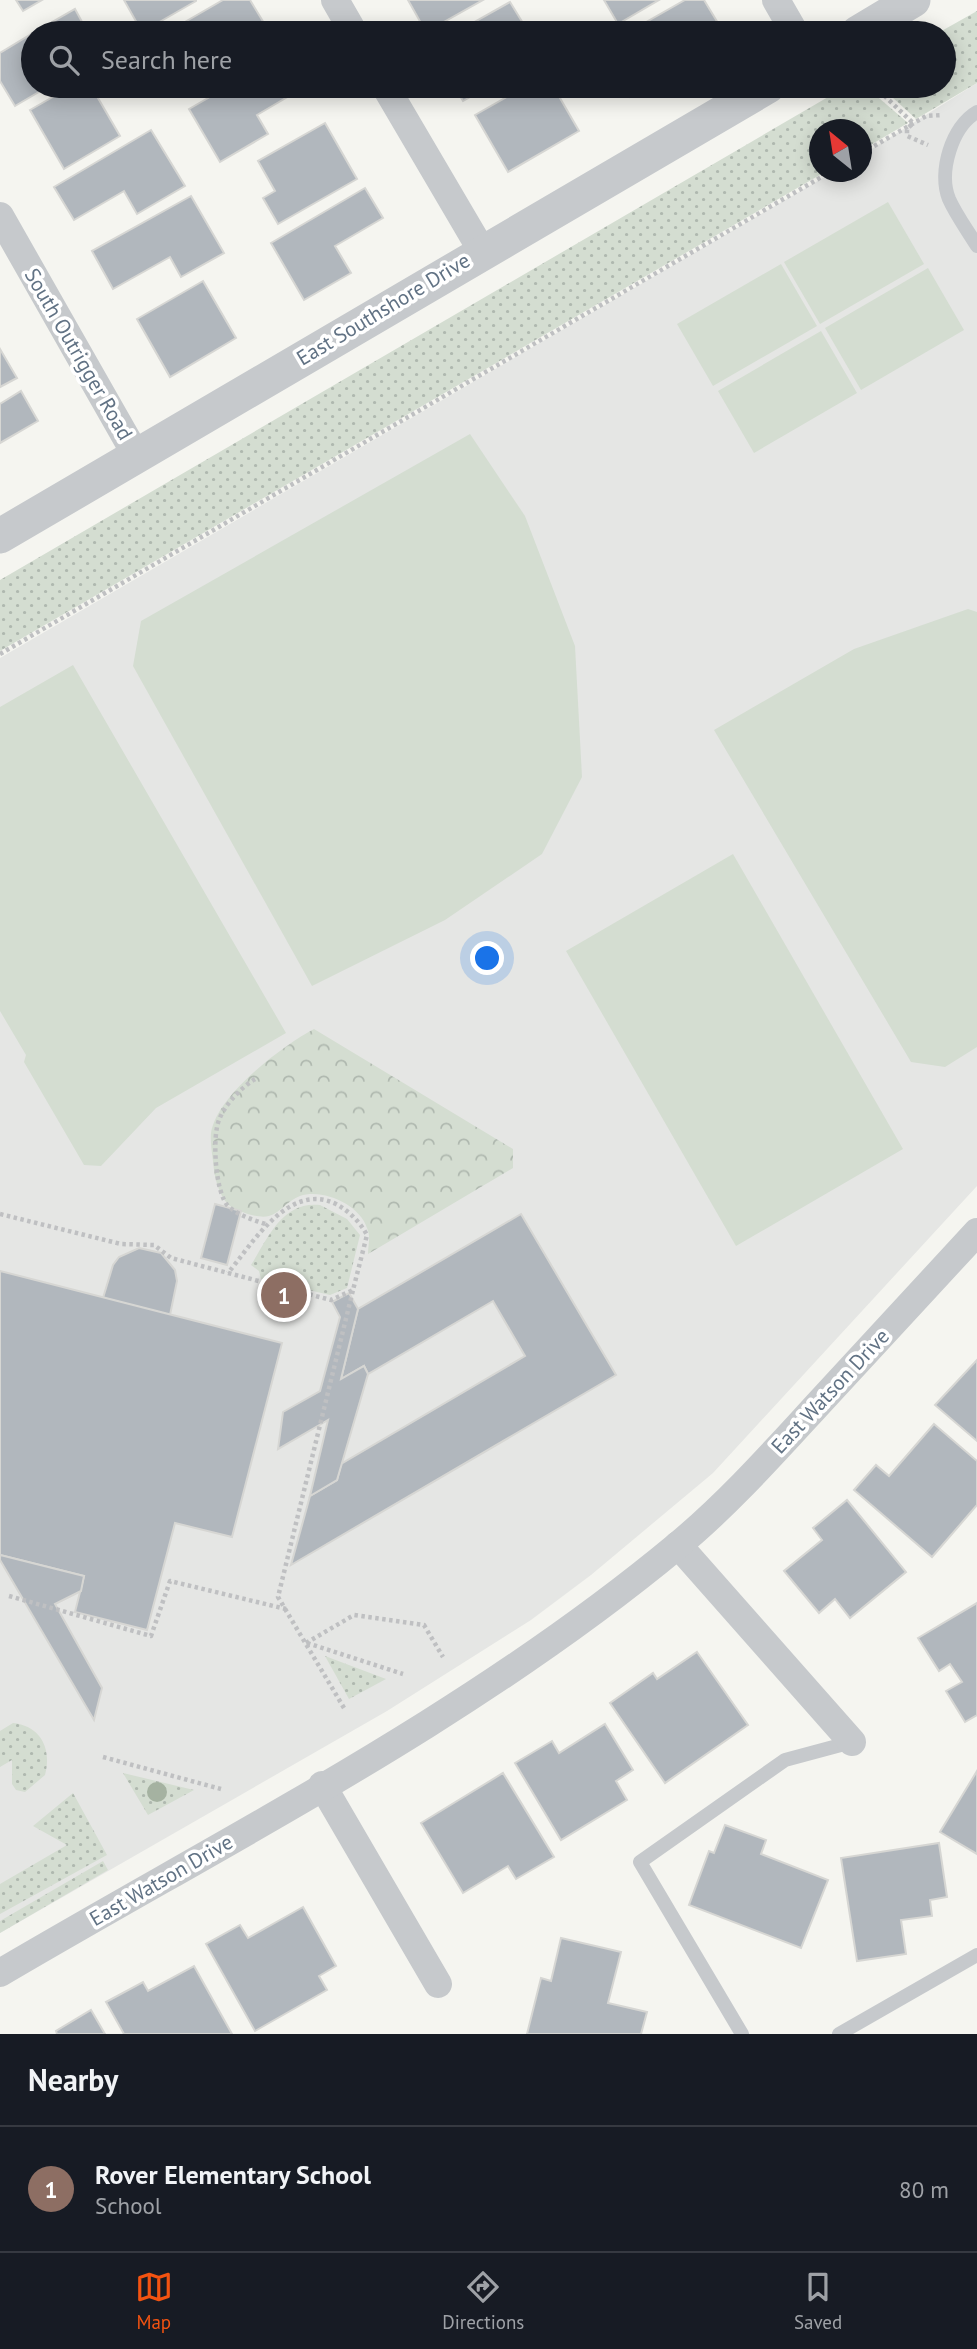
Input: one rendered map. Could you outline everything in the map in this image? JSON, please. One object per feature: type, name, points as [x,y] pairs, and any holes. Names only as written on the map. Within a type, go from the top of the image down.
[{"type":"street","points":[[335,0],[347,21]]},
{"type":"street","points":[[776,0],[788,21]]},
{"type":"street","points":[[878,21],[913,0]]},
{"type":"street","points":[[392,98],[482,251]]},
{"type":"street","name":"East Southshore Drive","points":[[0,536],[482,251],[747,98]]},
{"type":"street","name":"South Outrigger Road","points":[[0,216],[136,455]]},
{"type":"street","name":"East Watson Drive","points":[[0,1973],[486,1687],[598,1608],[678,1545],[748,1480],[977,1232]]},
{"type":"street","points":[[678,1545],[852,1742]]},
{"type":"street","points":[[322,1785],[438,1984]]},
{"type":"lane","points":[[977,112],[966,118],[947,153],[948,197],[977,246]]},
{"type":"lane","points":[[743,2034],[640,1862],[785,1760],[852,1742]]},
{"type":"lane","points":[[839,2034],[977,1955]]},
{"type":"path","points":[[887,98],[913,123]]},
{"type":"path","points":[[913,123],[907,129],[907,136],[947,153]]},
{"type":"path","points":[[872,147],[913,123]]},
{"type":"path","points":[[0,654],[813,182]]},
{"type":"path","points":[[255,1079],[236,1096],[218,1121],[217,1172],[228,1205],[243,1216],[268,1225]]},
{"type":"path","points":[[228,1273],[268,1225],[291,1206],[309,1200],[332,1202],[353,1216],[367,1235],[278,1597],[344,1708]]},
{"type":"path","points":[[0,1214],[121,1244],[154,1245],[171,1258],[331,1300],[353,1290]]},
{"type":"path","points":[[9,1596],[150,1636],[170,1581],[286,1609]]},
{"type":"path","points":[[306,1643],[354,1615],[424,1625],[443,1657]]},
{"type":"path","points":[[306,1643],[403,1674]]},
{"type":"path","points":[[103,1756],[221,1789]]},
{"type":"shaded area","points":[[977,83],[977,1186],[713,1473],[591,1575],[531,1620],[387,1711],[0,1933],[0,658],[816,182],[872,182],[872,149]]},
{"type":"green space","points":[[977,11],[977,83],[956,95],[956,23]]},
{"type":"green space","points":[[826,98],[879,98],[908,123],[872,144],[872,119],[809,119],[809,181],[0,651],[0,580]]},
{"type":"green space","points":[[893,98],[952,98],[916,119]]},
{"type":"green space","points":[[888,202],[924,264],[820,324],[784,262]]},
{"type":"green space","points":[[781,264],[817,326],[713,386],[677,324]]},
{"type":"green space","points":[[928,268],[964,330],[861,390],[825,328]]},
{"type":"green space","points":[[821,331],[857,393],[754,453],[718,391]]},
{"type":"green space","points":[[470,434],[525,516],[575,646],[582,777],[542,854],[445,920],[312,986],[133,666],[141,621]]},
{"type":"green space","points":[[968,609],[977,612],[977,1047],[945,1067],[911,1062],[714,730],[854,649]]},
{"type":"green space","points":[[73,665],[286,1033],[156,1108],[101,1166],[84,1165],[24,1062],[26,1055],[0,1011],[0,707]]},
{"type":"green space","points":[[733,854],[903,1149],[736,1246],[566,951]]},
{"type":"green space","points":[[314,1029],[513,1149],[513,1168],[368,1254],[369,1234],[363,1220],[340,1200],[319,1194],[300,1196],[265,1217],[250,1215],[233,1208],[222,1196],[215,1175],[211,1133],[216,1118],[225,1103],[253,1073],[285,1047]]},
{"type":"green space","points":[[307,1205],[320,1205],[347,1219],[360,1235],[347,1288],[330,1295],[261,1279],[259,1271],[251,1265],[270,1233],[286,1215],[296,1209]]},
{"type":"green space","points":[[325,1656],[386,1679],[349,1699]]},
{"type":"green space","points":[[13,1723],[23,1725],[37,1734],[47,1756],[45,1775],[25,1792],[16,1790],[12,1784],[12,1760],[0,1767],[0,1731]]},
{"type":"green space","points":[[123,1773],[194,1790],[148,1815]]},
{"type":"green space","points":[[73,1793],[107,1855],[0,1914],[0,1884],[67,1845],[33,1826]]},
{"type":"green space","points":[[103,1861],[108,1870],[0,1933],[0,1921]]},
{"type":"building","points":[[16,0],[42,0],[23,11]]},
{"type":"building","points":[[124,0],[196,0],[161,21],[136,21]]},
{"type":"building","points":[[223,0],[250,0],[263,21],[187,21]]},
{"type":"building","points":[[408,0],[483,0],[446,21],[420,21]]},
{"type":"building","points":[[604,0],[659,0],[623,21],[616,21]]},
{"type":"building","points":[[685,0],[704,0],[717,21],[648,21]]},
{"type":"building","points":[[510,2],[522,21],[476,21]]},
{"type":"building","points":[[75,9],[82,21],[54,21]]},
{"type":"building","points":[[21,40],[21,98],[29,98],[15,106],[0,81],[0,53]]},
{"type":"building","points":[[51,98],[98,98],[120,136],[64,169],[30,110]]},
{"type":"building","points":[[208,98],[286,98],[257,115],[268,134],[220,162],[189,109]]},
{"type":"building","points":[[505,98],[560,98],[579,131],[508,172],[475,115]]},
{"type":"building","points":[[325,123],[357,179],[278,224],[263,198],[275,191],[258,161]]},
{"type":"building","points":[[151,130],[185,186],[137,214],[124,191],[74,220],[54,187]]},
{"type":"building","points":[[365,188],[383,218],[335,246],[351,273],[304,300],[271,243]]},
{"type":"building","points":[[191,196],[224,253],[181,277],[170,257],[113,289],[92,251]]},
{"type":"building","points":[[203,281],[236,338],[170,377],[137,319]]},
{"type":"building","points":[[0,349],[17,378],[0,387]]},
{"type":"building","points":[[21,391],[38,421],[0,443],[0,404]]},
{"type":"building","points":[[215,1204],[241,1211],[227,1265],[201,1258]]},
{"type":"building","points":[[521,1214],[616,1375],[291,1565],[310,1496],[337,1480],[341,1464],[525,1356],[493,1301],[368,1374],[364,1366],[341,1379],[358,1309]]},
{"type":"building","points":[[139,1248],[161,1253],[175,1270],[177,1281],[170,1315],[103,1298],[113,1265],[119,1257]]},
{"type":"building","points":[[0,1271],[282,1343],[232,1537],[175,1523],[147,1630],[75,1612],[84,1576],[0,1555]]},
{"type":"building","points":[[349,1293],[358,1309],[341,1379],[364,1366],[368,1374],[337,1480],[310,1496],[328,1420],[278,1449],[283,1412],[320,1391],[340,1317],[332,1302]]},
{"type":"building","points":[[977,1360],[977,1441],[935,1405]]},
{"type":"building","points":[[934,1424],[977,1461],[977,1505],[932,1557],[854,1490],[876,1465],[889,1476]]},
{"type":"building","points":[[847,1500],[906,1572],[850,1618],[835,1599],[819,1613],[784,1571],[822,1540],[813,1528]]},
{"type":"building","points":[[0,1555],[84,1576],[81,1591],[55,1604],[102,1688],[94,1720],[0,1560]]},
{"type":"building","points":[[977,1603],[977,1715],[965,1722],[946,1691],[962,1682],[950,1664],[939,1671],[918,1638]]},
{"type":"building","points":[[697,1652],[748,1725],[665,1783],[610,1703],[653,1673],[657,1679]]},
{"type":"building","points":[[605,1724],[633,1770],[616,1781],[627,1800],[561,1840],[515,1763],[552,1741],[559,1753]]},
{"type":"building","points":[[977,1771],[977,1854],[940,1832]]},
{"type":"building","points":[[503,1773],[554,1857],[516,1879],[508,1866],[463,1893],[421,1823]]},
{"type":"building","points":[[725,1825],[766,1840],[761,1854],[828,1880],[801,1948],[689,1905],[709,1851],[714,1853]]},
{"type":"building","points":[[939,1843],[947,1897],[930,1900],[932,1916],[901,1920],[906,1954],[857,1961],[841,1858]]},
{"type":"building","points":[[303,1907],[336,1966],[319,1976],[327,1990],[255,2031],[206,1944],[240,1925],[248,1938]]},
{"type":"building","points":[[561,1938],[621,1952],[608,2003],[647,2012],[641,2034],[527,2034],[541,1978],[551,1981]]},
{"type":"building","points":[[194,1966],[232,2034],[124,2034],[106,2002],[143,1982],[148,1991]]},
{"type":"building","points":[[91,2010],[105,2034],[57,2034],[56,2031]]},
{"type":"place","name":"Rover Elementary School","points":[[284,1295]]}]
